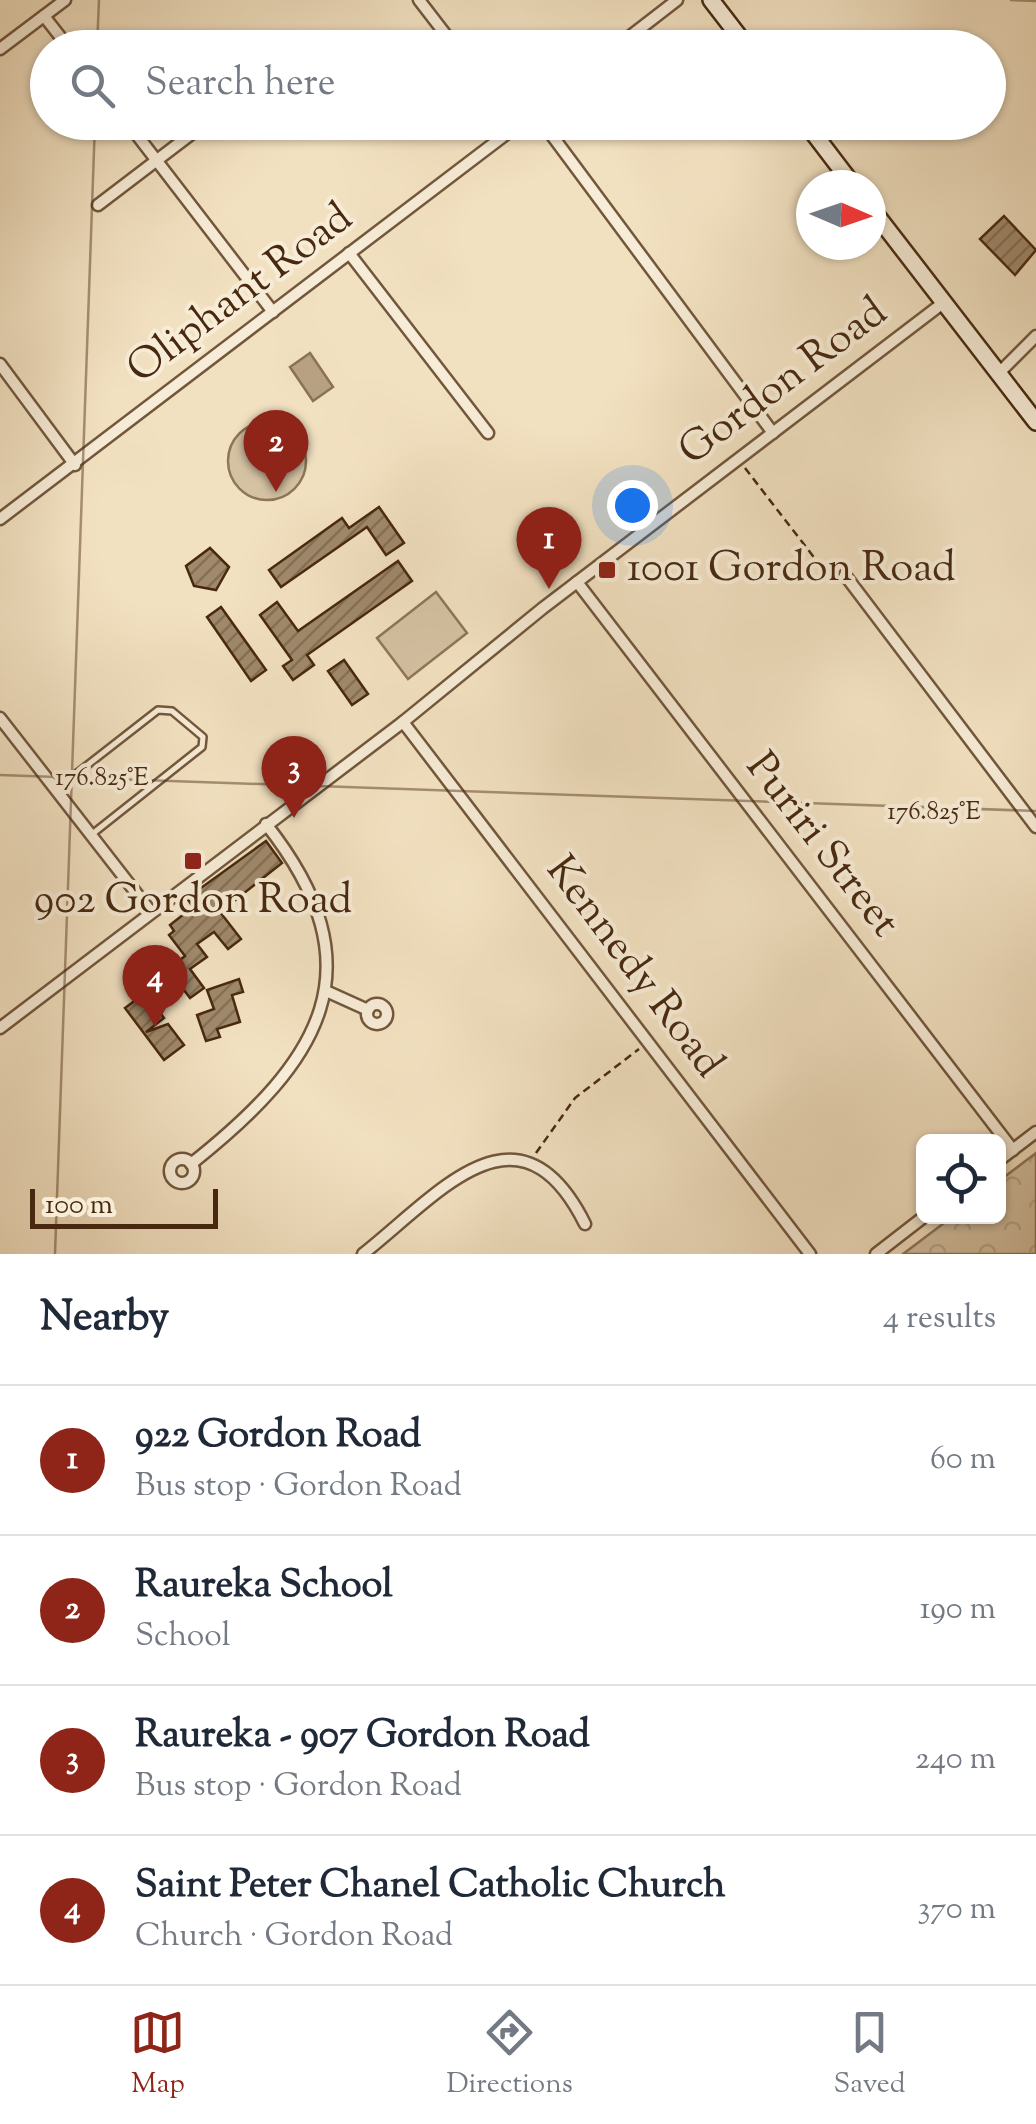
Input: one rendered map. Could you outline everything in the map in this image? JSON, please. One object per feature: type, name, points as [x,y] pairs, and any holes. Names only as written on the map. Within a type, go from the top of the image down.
[{"type":"main road","points":[[712,0],[734,30]]},
{"type":"main road","points":[[819,140],[842,170]]},
{"type":"main road","points":[[886,228],[1036,422]]},
{"type":"street","points":[[0,49],[65,0]]},
{"type":"street","points":[[419,0],[442,30]]},
{"type":"street","points":[[638,30],[677,0]]},
{"type":"street","points":[[44,16],[55,30]]},
{"type":"street","points":[[141,140],[273,312]]},
{"type":"street","points":[[98,206],[184,140]]},
{"type":"street","name":"Oliphant Road","points":[[0,519],[496,140]]},
{"type":"street","points":[[555,140],[773,433]]},
{"type":"street","points":[[349,253],[488,433]]},
{"type":"street","name":"Gordon Road","points":[[0,1028],[944,303]]},
{"type":"street","points":[[999,373],[1036,336]]},
{"type":"street","points":[[0,364],[75,465]]},
{"type":"street","points":[[845,575],[1036,827]]},
{"type":"street","name":"Puriri Street","points":[[577,582],[1013,1150]]},
{"type":"street","points":[[0,718],[151,912]]},
{"type":"street","name":"Kennedy Road","points":[[403,722],[810,1254]]},
{"type":"street","points":[[191,1164],[233,1130],[269,1092],[309,1032],[326,991],[328,947],[320,913],[300,868],[266,824]]},
{"type":"street","points":[[326,991],[368,1010]]},
{"type":"street","points":[[1006,1155],[1036,1132]]},
{"type":"street","points":[[363,1254],[467,1172],[500,1159],[531,1163],[561,1182],[585,1224]]},
{"type":"street","points":[[876,1254],[916,1224]]},
{"type":"lane","points":[[56,790],[158,710],[172,711],[203,737],[202,747],[91,835]]},
{"type":"path","points":[[738,459],[823,569],[845,575]]},
{"type":"path","points":[[531,1163],[575,1098],[648,1042]]},
{"type":"green space","points":[[267,422],[295,433],[306,461],[295,489],[267,500],[239,489],[228,461],[239,433]]},
{"type":"green space","points":[[436,592],[467,633],[408,679],[377,638]]},
{"type":"green space","points":[[1036,1153],[1036,1254],[903,1254],[943,1224],[1006,1224],[1006,1176]]},
{"type":"shaded area","points":[[310,353],[333,387],[313,401],[290,367]]},
{"type":"building","points":[[1004,216],[1036,250],[1015,275],[980,239]]},
{"type":"building","points":[[379,507],[404,543],[386,555],[367,527],[281,587],[269,570],[342,518],[349,528]]},
{"type":"building","points":[[210,548],[229,567],[216,590],[194,586],[186,566]]},
{"type":"building","points":[[398,561],[412,581],[307,655],[314,665],[293,680],[283,666],[292,660],[260,615],[277,602],[298,631]]},
{"type":"building","points":[[221,607],[266,670],[251,681],[207,617]]},
{"type":"building","points":[[344,660],[368,694],[352,705],[328,671]]},
{"type":"building","points":[[266,841],[282,863],[220,912],[241,939],[228,949],[214,932],[197,944],[207,957],[190,969],[204,988],[190,998],[168,969],[185,956],[169,935],[174,931],[170,925],[193,907],[187,898]]},
{"type":"building","points":[[239,979],[243,992],[232,995],[240,1022],[217,1029],[220,1037],[206,1041],[197,1015],[214,1009],[207,990]]},
{"type":"building","points":[[145,993],[164,1018],[146,1032],[168,1024],[184,1045],[164,1060],[125,1008]]},
{"type":"place","name":"Raureka School","points":[[276,492]]},
{"type":"place","name":"1001 Gordon Road","points":[[607,570]]},
{"type":"place","name":"922 Gordon Road","points":[[549,589]]},
{"type":"place","name":"Raureka - 907 Gordon Road","points":[[294,818]]},
{"type":"place","name":"902 Gordon Road","points":[[193,861]]},
{"type":"place","name":"Saint Peter Chanel Catholic Church","points":[[155,1027]]}]
